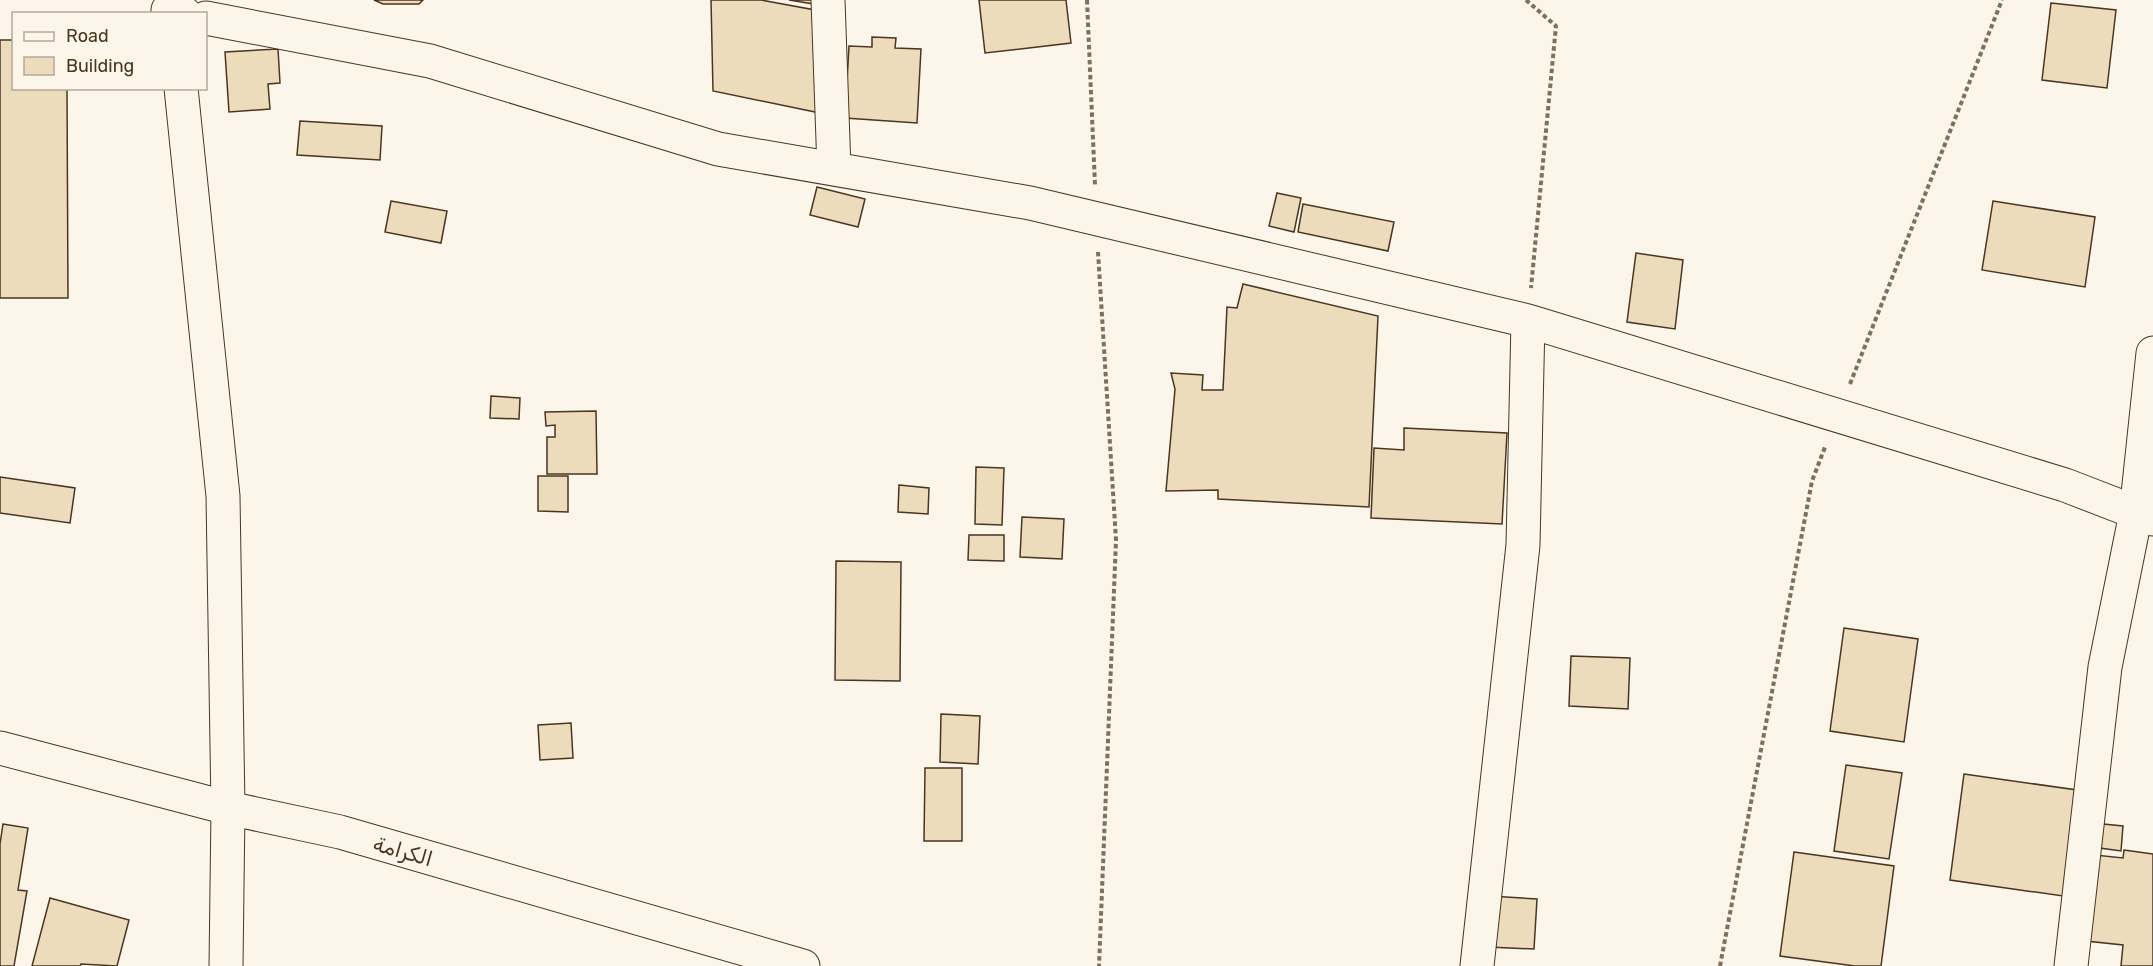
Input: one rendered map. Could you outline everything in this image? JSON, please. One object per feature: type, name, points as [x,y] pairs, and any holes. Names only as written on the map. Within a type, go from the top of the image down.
[{"type":"street","points":[[828,0],[834,169]]},
{"type":"street","points":[[207,18],[430,61],[718,148],[1030,203],[1528,321],[2065,485],[2145,516]]},
{"type":"street","points":[[180,90],[223,496],[228,808],[226,966]]},
{"type":"street","points":[[1477,966],[1523,545],[1528,321]]},
{"type":"street","points":[[2071,966],[2105,668],[2145,516],[2153,353]]},
{"type":"street","name":"الكرامة","points":[[0,748],[228,808],[340,832],[803,966]]},
{"type":"path","points":[[1087,0],[1096,219],[1116,540],[1099,966]]},
{"type":"path","points":[[1526,0],[1556,26],[1528,321]]},
{"type":"path","points":[[1720,966],[1812,481],[2002,0]]},
{"type":"building","points":[[374,0],[423,0],[419,4],[383,4]]},
{"type":"building","points":[[711,0],[761,0],[815,10],[820,113],[713,91]]},
{"type":"building","points":[[789,0],[814,0],[814,4]]},
{"type":"building","points":[[979,0],[1066,0],[1071,43],[985,53]]},
{"type":"building","points":[[2051,3],[2116,10],[2107,88],[2042,80]]},
{"type":"building","points":[[872,37],[896,38],[895,48],[921,49],[917,123],[845,118],[849,46],[872,47]]},
{"type":"building","points":[[0,40],[12,40],[12,90],[67,90],[68,298],[0,298]]},
{"type":"building","points":[[278,49],[280,83],[268,84],[270,109],[229,112],[225,52]]},
{"type":"building","points":[[300,121],[382,126],[380,160],[297,155]]},
{"type":"building","points":[[817,187],[865,199],[858,227],[810,215]]},
{"type":"building","points":[[1277,193],[1301,198],[1294,232],[1269,226]]},
{"type":"building","points":[[391,201],[447,211],[441,243],[385,232]]},
{"type":"building","points":[[1993,201],[2095,217],[2085,287],[1982,270]]},
{"type":"building","points":[[1303,204],[1394,222],[1388,251],[1298,232]]},
{"type":"building","points":[[1636,253],[1683,260],[1675,329],[1627,322]]},
{"type":"building","points":[[1243,284],[1378,316],[1369,507],[1218,499],[1218,490],[1166,491],[1175,389],[1171,373],[1203,375],[1202,390],[1223,390],[1227,307],[1237,308]]},
{"type":"building","points":[[491,396],[520,398],[519,419],[490,418]]},
{"type":"building","points":[[596,411],[597,474],[547,474],[547,437],[555,437],[555,425],[546,426],[545,412]]},
{"type":"building","points":[[1404,428],[1507,433],[1502,524],[1371,518],[1374,448],[1404,450]]},
{"type":"building","points":[[976,467],[1004,468],[1002,525],[975,524]]},
{"type":"building","points":[[538,476],[568,476],[568,512],[538,511]]},
{"type":"building","points":[[0,477],[75,488],[70,523],[0,513]]},
{"type":"building","points":[[899,485],[929,488],[928,514],[898,512]]},
{"type":"building","points":[[1022,517],[1064,519],[1062,559],[1020,557]]},
{"type":"building","points":[[969,535],[1004,535],[1004,561],[968,560]]},
{"type":"building","points":[[836,561],[901,562],[900,681],[835,680]]},
{"type":"building","points":[[1844,628],[1918,639],[1904,742],[1830,731]]},
{"type":"building","points":[[1571,656],[1630,658],[1628,709],[1569,706]]},
{"type":"building","points":[[941,714],[980,716],[978,764],[940,762]]},
{"type":"building","points":[[571,723],[573,758],[540,760],[538,725]]},
{"type":"building","points":[[1846,765],[1902,773],[1889,859],[1834,851]]},
{"type":"building","points":[[925,768],[962,768],[962,841],[924,841]]},
{"type":"building","points":[[1964,774],[2077,790],[2063,896],[1950,880]]},
{"type":"building","points":[[3,824],[28,828],[18,890],[27,891],[14,966],[0,966],[0,844]]},
{"type":"building","points":[[2103,824],[2123,826],[2121,851],[2100,848]]},
{"type":"building","points":[[2124,850],[2153,854],[2153,966],[2121,966],[2123,945],[2086,941],[2095,855],[2123,858]]},
{"type":"building","points":[[1794,852],[1894,866],[1881,966],[1855,966],[1780,956]]},
{"type":"building","points":[[1490,896],[1537,899],[1534,949],[1488,947]]},
{"type":"building","points":[[50,898],[129,920],[117,966],[81,964],[80,966],[32,966]]}]
